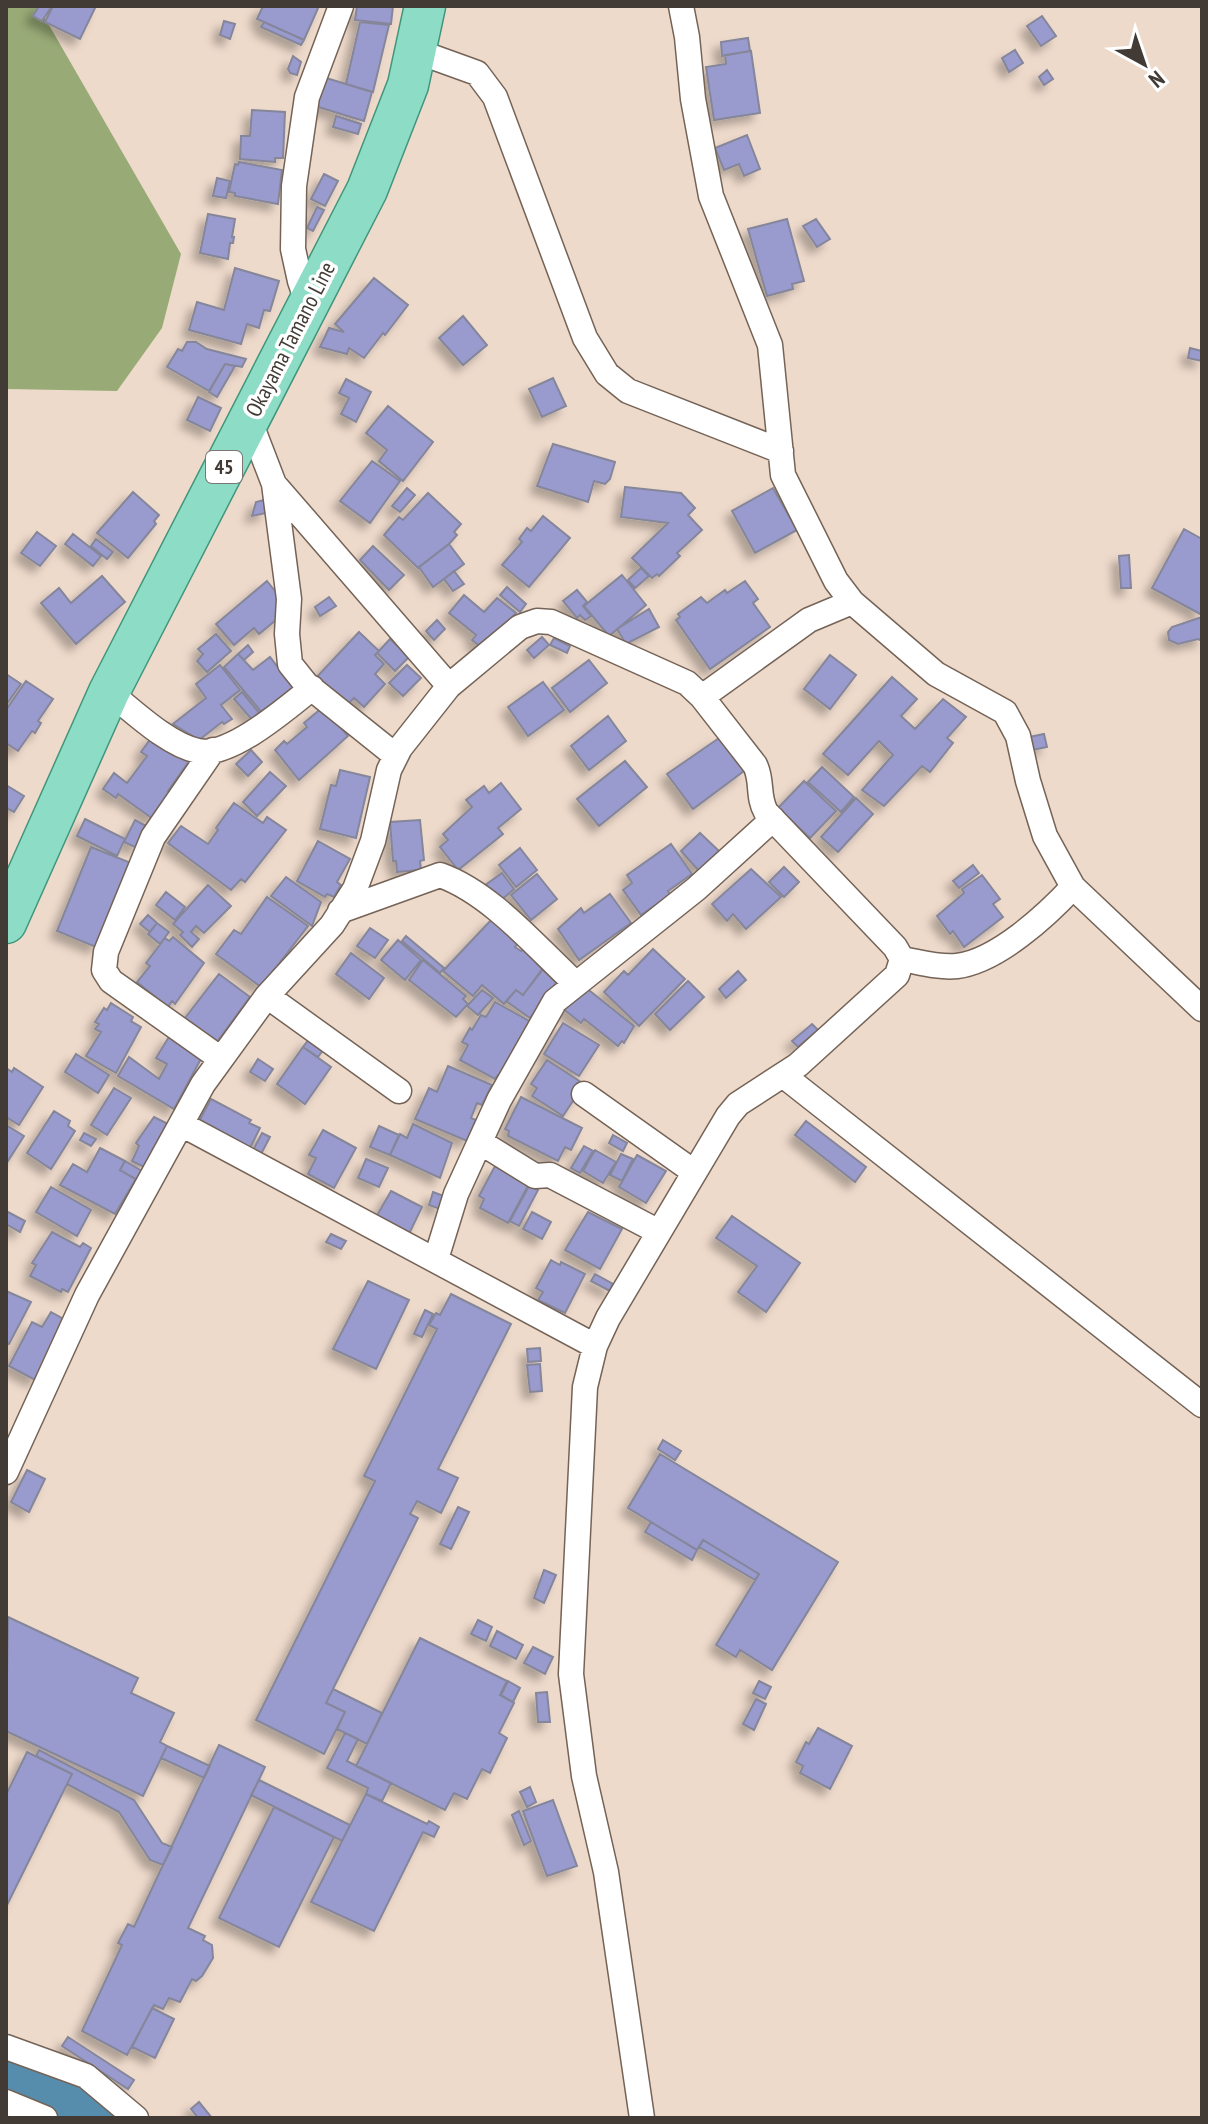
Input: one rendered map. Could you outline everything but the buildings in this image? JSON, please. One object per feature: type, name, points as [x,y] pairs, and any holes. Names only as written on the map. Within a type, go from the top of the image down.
[{"type":"main road","name":"Okayama Tamano Line","points":[[6,923],[109,692],[379,164],[408,85],[425,6]]},
{"type":"street","points":[[308,304],[293,249],[294,186],[307,97],[341,6]]},
{"type":"street","points":[[681,6],[693,99],[711,196],[770,345],[783,475],[836,581],[852,602],[936,674],[1005,712],[1018,736],[1045,836],[1073,887],[1202,1009]]},
{"type":"street","points":[[416,51],[477,73],[495,97],[585,338],[607,374],[628,391],[781,451]]},
{"type":"street","points":[[249,419],[274,484],[289,599],[287,634],[290,664],[312,688],[396,756]]},
{"type":"street","points":[[274,484],[449,686]]},
{"type":"street","points":[[702,697],[809,620],[852,602]]},
{"type":"street","points":[[6,1472],[87,1295],[203,1084],[267,996],[332,925],[355,889],[373,841],[389,770],[396,756],[449,686],[520,627],[537,621],[551,622],[679,679],[702,697],[755,765],[761,777],[760,801],[773,819],[895,947],[902,959],[897,975],[784,1076],[738,1104],[728,1116],[608,1318],[595,1346],[585,1387],[571,1674],[584,1776],[606,1872],[642,2118]]},
{"type":"street","points":[[109,692],[168,737],[199,752],[213,750],[261,729],[312,688]]},
{"type":"street","points":[[213,750],[153,837],[106,952],[104,970],[111,981],[221,1059]]},
{"type":"street","points":[[436,1259],[456,1194],[499,1100],[555,1001],[696,889],[773,819]]},
{"type":"street","points":[[340,911],[440,875],[459,881],[495,908],[575,983]]},
{"type":"street","points":[[902,959],[954,967],[972,962],[1028,930],[1073,887]]},
{"type":"street","points":[[267,996],[399,1091]]},
{"type":"street","points":[[784,1076],[1202,1405]]},
{"type":"street","points":[[584,1094],[694,1172]]},
{"type":"street","points":[[181,1124],[595,1346]]},
{"type":"street","points":[[480,1142],[535,1176],[550,1175],[659,1232]]},
{"type":"street","points":[[6,2047],[86,2076],[136,2118]]},
{"type":"street","points":[[6,2102],[45,2118]]},
{"type":"green space","points":[[6,6],[38,6],[181,254],[162,328],[117,391],[6,389]]},
{"type":"waterway","points":[[6,2078],[66,2102],[88,2118]]}]
